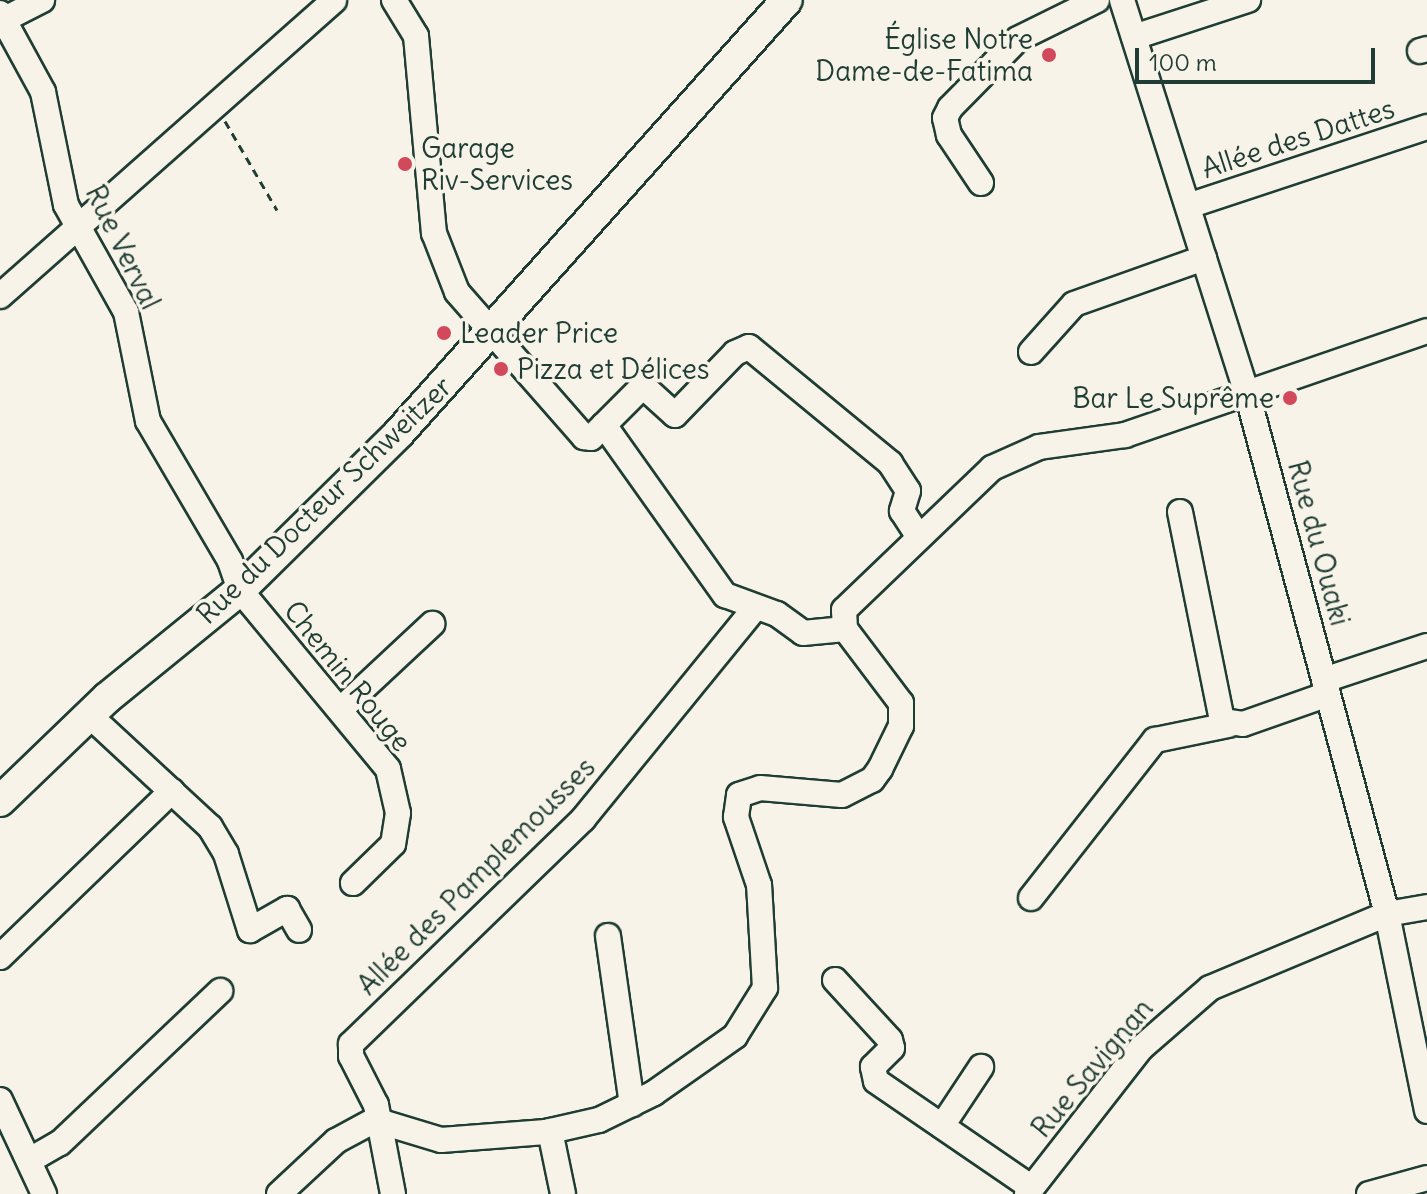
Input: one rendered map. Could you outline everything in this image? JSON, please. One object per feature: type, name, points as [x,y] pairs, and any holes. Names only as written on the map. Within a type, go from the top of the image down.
[{"type":"main road","name":"Rue du Docteur Schweitzer","points":[[0,801],[89,715],[240,590],[399,433],[787,0]]},
{"type":"street","points":[[2,16],[42,0]]},
{"type":"street","points":[[0,296],[75,225],[334,0]]},
{"type":"street","points":[[394,0],[416,36],[440,257],[457,292],[584,437],[591,438],[643,386],[675,415],[735,353],[749,347],[890,463],[908,491],[902,513],[917,534]]},
{"type":"street","points":[[981,183],[945,126],[950,108],[1018,39],[1097,0]]},
{"type":"street","name":"Rue du Ouaki","points":[[1122,0],[1247,393],[1387,914],[1427,1111]]},
{"type":"street","points":[[1134,37],[1248,0]]},
{"type":"street","name":"Rue Verval","points":[[2,16],[43,92],[59,183],[75,225],[126,312],[148,421],[230,561],[240,590]]},
{"type":"street","name":"Allée des Dattes","points":[[1188,206],[1427,127]]},
{"type":"street","points":[[1031,352],[1074,304],[1204,258]]},
{"type":"street","points":[[279,1194],[336,1141],[375,1120],[441,1140],[550,1131],[599,1120],[632,1104],[735,1036],[765,988],[759,885],[736,817],[739,795],[760,788],[826,796],[858,789],[880,769],[901,726],[897,693],[845,629],[841,619],[849,602],[917,534],[992,468],[1016,455],[1097,442],[1427,331]]},
{"type":"street","points":[[604,425],[725,595],[754,609],[777,614],[803,633],[845,629]]},
{"type":"street","points":[[1180,512],[1218,714],[1228,725]]},
{"type":"street","name":"Chemin Rouge","points":[[240,590],[388,769],[398,813],[386,855],[353,883]]},
{"type":"street","name":"Allée des Pamplemousses","points":[[393,1194],[371,1091],[351,1056],[356,1038],[583,819],[754,609]]},
{"type":"street","points":[[341,709],[432,624]]},
{"type":"street","points":[[1031,898],[1155,740],[1228,725],[1427,646]]},
{"type":"street","points":[[89,715],[210,827],[226,854],[250,930],[285,909],[299,930]]},
{"type":"street","points":[[0,957],[172,791]]},
{"type":"street","name":"Rue Savignan","points":[[1030,1191],[1141,1048],[1188,1005],[1241,971],[1387,914],[1427,907]]},
{"type":"street","points":[[608,936],[632,1104]]},
{"type":"street","points":[[835,980],[890,1040],[892,1048],[873,1067],[876,1081],[1030,1191]]},
{"type":"street","points":[[30,1160],[60,1143],[220,991]]},
{"type":"street","points":[[942,1126],[981,1067]]},
{"type":"street","points":[[0,1100],[44,1194]]},
{"type":"street","points":[[550,1131],[563,1194]]},
{"type":"street","points":[[1369,1194],[1427,1178]]},
{"type":"path","points":[[215,104],[277,210]]},
{"type":"place","name":"Église Notre Dame-de-Fatima","points":[[1049,55]]},
{"type":"place","name":"Garage Riv-Services","points":[[405,164]]},
{"type":"place","name":"Leader Price","points":[[444,333]]},
{"type":"place","name":"Pizza et Délices","points":[[501,369]]},
{"type":"place","name":"Bar Le Suprême","points":[[1290,398]]}]
